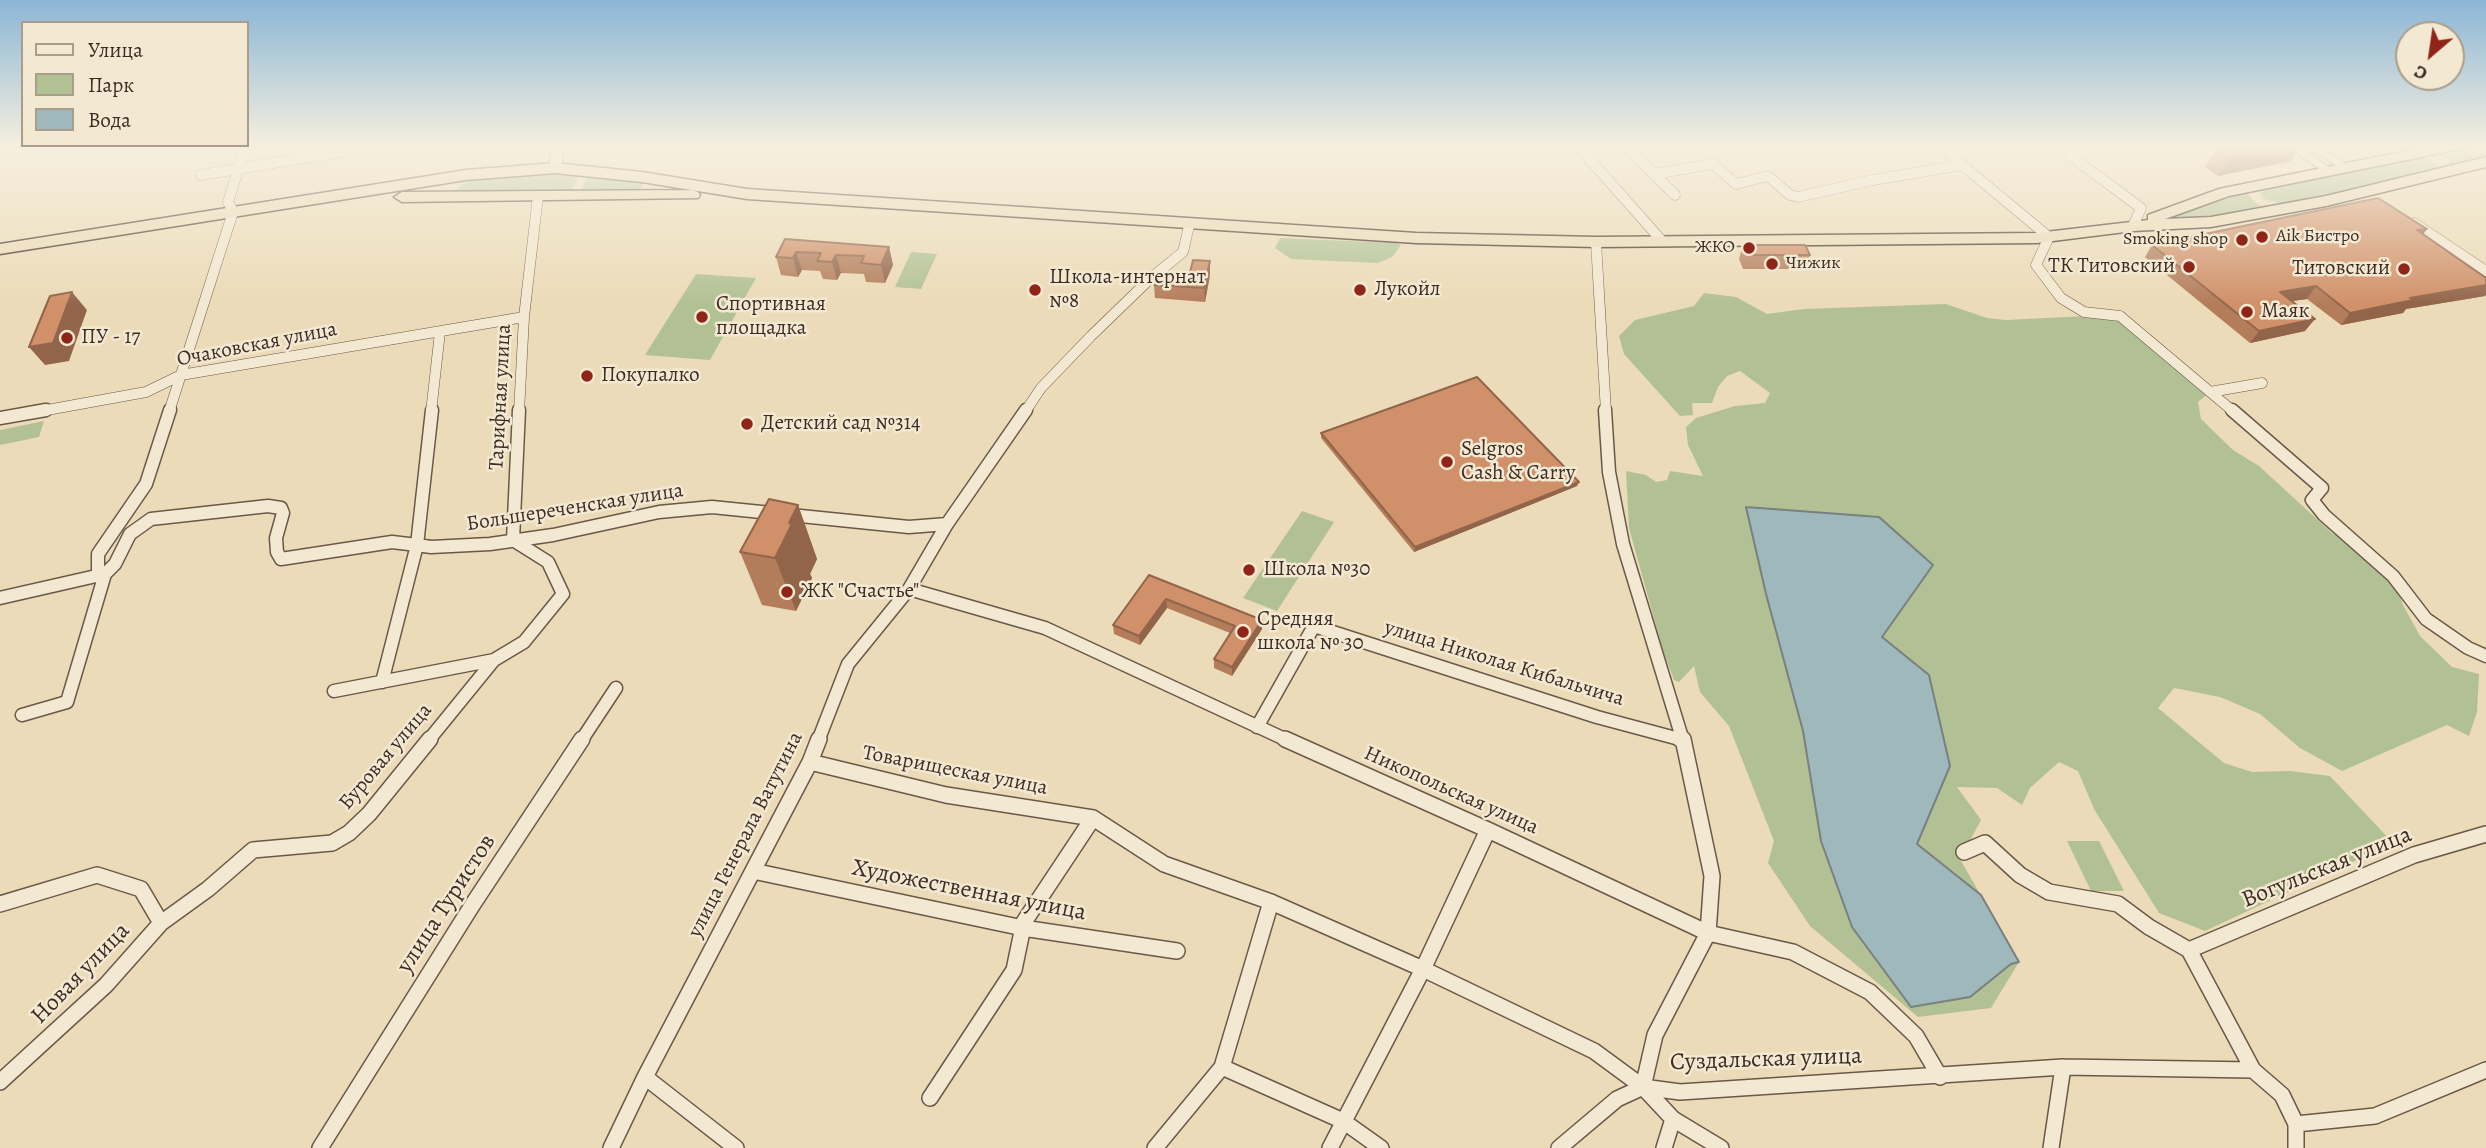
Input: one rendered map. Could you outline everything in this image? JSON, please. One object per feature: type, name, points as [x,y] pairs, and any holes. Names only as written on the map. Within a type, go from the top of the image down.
[{"type":"highway","points":[[0,249],[326,199]]},
{"type":"highway","points":[[810,199],[1189,226],[1416,238],[1596,242],[2049,237],[2133,226],[2211,222],[2362,199]]},
{"type":"highway","points":[[2133,226],[2207,199]]},
{"type":"highway","points":[[2256,199],[2283,210]]},
{"type":"street","points":[[105,574],[98,575],[98,554],[146,484],[233,212],[229,199]]},
{"type":"street","name":"Тарифная улица","points":[[513,540],[524,317],[538,199]]},
{"type":"street","points":[[1624,199],[1662,241]]},
{"type":"street","points":[[2003,199],[2049,237],[2036,265],[2061,298],[2084,312],[2120,316],[2322,488],[2312,500],[2324,515],[2393,576],[2426,619],[2468,648],[2486,656]]},
{"type":"street","points":[[2128,199],[2141,208],[2133,226]]},
{"type":"street","points":[[2400,214],[2486,271]]},
{"type":"street","name":"улица Генерала Ватутина","points":[[611,1148],[645,1077],[810,762],[848,664],[909,589],[947,524],[1041,388],[1151,278],[1183,252],[1189,226]]},
{"type":"street","points":[[1596,242],[1609,472],[1623,544],[1683,740],[1712,876],[1708,933],[1655,1035],[1643,1087]]},
{"type":"street","name":"Очаковская улица","points":[[0,418],[146,391],[181,375],[524,317]]},
{"type":"street","points":[[382,682],[417,545],[440,332]]},
{"type":"street","points":[[2210,392],[2262,383]]},
{"type":"street","name":"Большереченская улица","points":[[105,574],[115,564],[130,534],[151,519],[268,506],[281,509],[283,513],[276,538],[277,552],[281,559],[392,542],[431,547],[513,540],[553,535],[659,512],[712,508],[909,527],[947,524]]},
{"type":"street","name":"Буровая улица","points":[[161,923],[208,889],[253,850],[332,843],[369,814],[494,660],[524,642],[563,594],[548,562],[513,540]]},
{"type":"street","points":[[0,598],[105,574]]},
{"type":"street","points":[[22,715],[67,702],[105,574]]},
{"type":"street","name":"Никопольская улица","points":[[909,589],[1045,628],[1708,933],[1793,952],[1870,992],[1916,1036],[1940,1077]]},
{"type":"street","name":"улица Николая Кибальчича","points":[[1257,727],[1314,626],[1597,717],[1683,740]]},
{"type":"street","points":[[334,691],[494,660]]},
{"type":"street","name":"улица Туристов","points":[[320,1148],[473,904],[616,688]]},
{"type":"street","name":"Товарищеская улица","points":[[810,762],[946,794],[1093,818]]},
{"type":"street","points":[[930,1098],[1014,970],[1024,922],[1093,818]]},
{"type":"street","name":"Суздальская улица","points":[[1093,818],[1164,864],[1271,902],[1423,969],[1594,1051],[1643,1087],[1680,1092],[2063,1067],[2253,1070]]},
{"type":"street","points":[[1330,1148],[1423,969],[1488,830]]},
{"type":"street","name":"Вогульская улица","points":[[2189,950],[2414,855],[2486,834]]},
{"type":"street","points":[[1964,852],[1986,843],[2020,876],[2049,892],[2118,904],[2149,927],[2189,950],[2253,1070],[2281,1095],[2295,1124],[2296,1148]]},
{"type":"street","name":"Художественная улица","points":[[753,871],[1023,928],[1177,951]]},
{"type":"street","points":[[0,904],[97,875],[141,889],[161,923]]},
{"type":"street","points":[[1155,1148],[1222,1067],[1271,902]]},
{"type":"street","name":"Новая улица","points":[[0,1082],[106,985],[161,923]]},
{"type":"street","points":[[1222,1067],[1343,1121],[1381,1148]]},
{"type":"street","points":[[2051,1148],[2063,1067]]},
{"type":"street","points":[[2295,1124],[2375,1116],[2486,1070]]},
{"type":"street","points":[[645,1077],[736,1148]]},
{"type":"street","points":[[1643,1087],[1673,1119],[1721,1148]]},
{"type":"street","points":[[1559,1148],[1617,1099],[1643,1087]]},
{"type":"street","points":[[1664,1148],[1673,1119]]},
{"type":"green space","points":[[2227,199],[2252,199],[2267,209],[2173,221],[2164,220]]},
{"type":"green space","points":[[2264,199],[2308,199],[2283,204]]},
{"type":"green space","points":[[1280,238],[1401,245],[1392,257],[1378,263],[1291,259],[1275,248]]},
{"type":"green space","points":[[911,252],[937,254],[921,289],[895,287]]},
{"type":"green space","name":"Спортивная площадка","points":[[696,274],[756,278],[710,360],[645,355]]},
{"type":"green space","points":[[1704,293],[1736,297],[1767,314],[1804,309],[1946,304],[1987,318],[2006,320],[2088,316],[2127,321],[2210,392],[2198,402],[2201,419],[2233,450],[2259,466],[2332,533],[2368,551],[2393,576],[2403,605],[2420,636],[2452,667],[2479,674],[2477,712],[2469,736],[2447,725],[2342,771],[2300,748],[2260,714],[2220,697],[2174,688],[2158,708],[2224,763],[2252,772],[2290,771],[2330,776],[2393,843],[2205,931],[2159,913],[2094,809],[2078,771],[2059,762],[2030,788],[2022,805],[1997,788],[1957,787],[1981,820],[1960,859],[2019,962],[1991,1008],[1918,1017],[1810,926],[1768,863],[1774,841],[1729,726],[1700,692],[1694,666],[1679,682],[1674,680],[1663,651],[1629,528],[1626,471],[1646,475],[1656,482],[1667,480],[1670,471],[1703,476],[1688,445],[1686,427],[1696,418],[1735,406],[1765,403],[1770,393],[1740,371],[1727,376],[1718,387],[1712,403],[1692,403],[1693,415],[1680,416],[1624,354],[1619,336],[1635,320],[1694,306]]},
{"type":"green space","points":[[44,421],[39,437],[0,445],[0,430]]},
{"type":"green space","points":[[1302,511],[1334,522],[1277,611],[1243,598]]},
{"type":"green space","points":[[2067,841],[2099,841],[2124,891],[2091,891]]},
{"type":"water","points":[[1746,507],[1879,517],[1933,565],[1882,637],[1929,675],[1950,766],[1917,844],[1981,895],[2019,962],[2011,964],[1970,997],[1911,1007],[1852,927],[1821,841],[1803,731]]},
{"type":"building","points":[[2379,199],[2427,229],[2417,230],[2486,278],[2486,285],[2410,298],[2413,300],[2350,313],[2316,286],[2280,292],[2315,319],[2259,331],[2152,245]]},
{"type":"building","points":[[785,239],[889,247],[881,265],[861,263],[864,256],[836,255],[832,262],[817,261],[821,253],[796,252],[793,258],[776,257]]},
{"type":"building","points":[[1743,245],[1805,245],[1810,255],[1747,255]]},
{"type":"building","points":[[1193,260],[1210,261],[1204,288],[1154,285],[1162,275],[1189,277]]},
{"type":"building","points":[[72,292],[53,343],[29,347],[50,296]]},
{"type":"building","name":"Selgros Cash & Carry","points":[[1477,377],[1579,482],[1415,547],[1321,433]]},
{"type":"building","points":[[769,499],[798,505],[775,558],[740,552]]},
{"type":"building","name":"Средняя школа № 30","points":[[1149,575],[1262,620],[1232,667],[1214,659],[1235,626],[1166,599],[1139,636],[1113,625]]},
{"type":"place","name":"Aik Бистро","points":[[2262,237]]},
{"type":"place","name":"Smoking shop","points":[[2242,240]]},
{"type":"place","name":"ЖКО","points":[[1749,248]]},
{"type":"place","name":"Чижик","points":[[1772,264]]},
{"type":"place","name":"ТК Титовский","points":[[2189,267]]},
{"type":"place","name":"Титовский","points":[[2404,269]]},
{"type":"place","name":"Школа-интернат №8","points":[[1035,290]]},
{"type":"place","name":"Лукойл","points":[[1360,290]]},
{"type":"place","name":"Маяк","points":[[2247,312]]},
{"type":"place","name":"Спортивная площадка","points":[[702,317]]},
{"type":"place","name":"ПУ - 17","points":[[67,338]]},
{"type":"place","name":"Покупалко","points":[[587,376]]},
{"type":"place","name":"Детский сад №314","points":[[747,424]]},
{"type":"place","name":"Selgros Cash & Carry","points":[[1447,462]]},
{"type":"place","name":"Школа №30","points":[[1249,570]]},
{"type":"place","name":"ЖК \"Счастье\"","points":[[787,592]]},
{"type":"place","name":"Средняя школа № 30","points":[[1243,632]]}]
